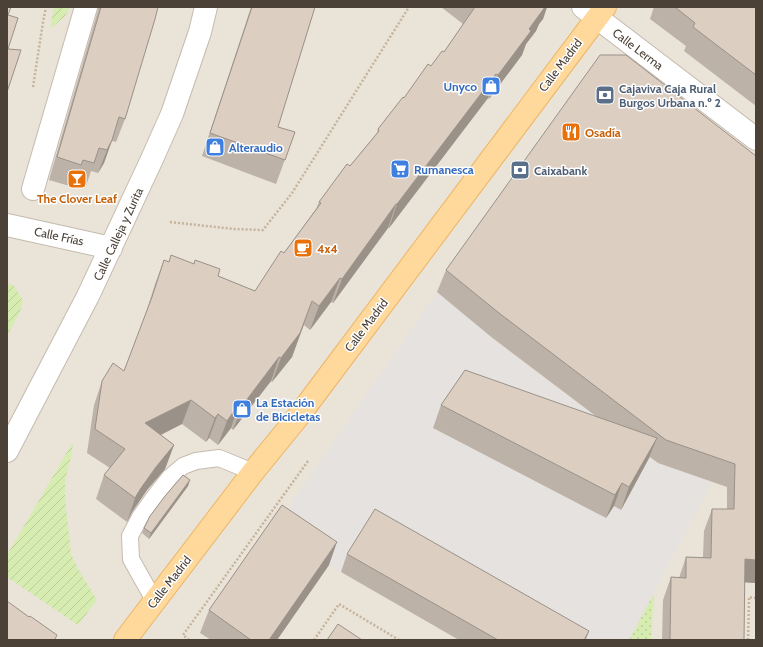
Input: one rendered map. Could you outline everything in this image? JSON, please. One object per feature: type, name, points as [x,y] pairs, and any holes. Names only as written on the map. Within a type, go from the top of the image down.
[{"type":"main road","name":"Calle Madrid","points":[[125,640],[253,472],[297,418],[595,11]]},
{"type":"street","points":[[33,189],[86,7]]},
{"type":"street","name":"Calle Calleja y Zurita","points":[[7,450],[64,344],[152,160],[172,114],[200,32],[206,7]]},
{"type":"street","name":"Calle Lerma","points":[[595,11],[756,139]]},
{"type":"street","name":"Calle Frías","points":[[7,225],[111,248]]},
{"type":"lane","points":[[154,600],[131,559],[130,536],[140,517],[155,496],[170,478],[183,466],[196,461],[219,458],[253,472]]},
{"type":"path","points":[[170,222],[234,229],[262,230],[300,181],[409,7]]},
{"type":"path","points":[[189,640],[183,636],[308,461]]},
{"type":"path","points":[[748,640],[749,597],[756,598]]},
{"type":"path","points":[[314,640],[339,604],[399,640]]},
{"type":"shaded area","points":[[7,7],[756,7],[756,640],[7,640]]},
{"type":"shaded area","points":[[437,292],[490,336],[658,463],[712,482],[629,640],[459,640],[329,565],[274,528]]},
{"type":"green space","points":[[54,7],[70,7],[65,16],[50,29]]},
{"type":"green space","points":[[9,283],[14,286],[23,301],[20,312],[7,336],[7,287]]},
{"type":"green space","points":[[73,442],[65,483],[65,499],[71,554],[78,569],[97,600],[78,625],[7,577],[7,555]]},
{"type":"green space","points":[[654,593],[651,640],[629,640]]},
{"type":"building","points":[[7,7],[11,7],[8,15],[18,18],[8,49],[21,50],[7,92]]},
{"type":"building","points":[[101,7],[158,7],[125,119],[119,117],[112,140],[107,150],[99,148],[94,163],[83,160],[81,165],[57,157]]},
{"type":"building","points":[[252,7],[315,7],[278,127],[295,132],[285,160],[210,133]]},
{"type":"building","points":[[475,7],[545,7],[529,29],[531,31],[396,204],[342,279],[340,278],[319,306],[312,301],[300,333],[281,358],[279,357],[242,406],[239,404],[227,421],[218,414],[215,418],[191,400],[145,423],[174,445],[156,467],[135,498],[104,475],[125,449],[95,429],[102,381],[113,363],[124,371],[152,297],[164,260],[169,262],[171,255],[194,264],[195,260],[220,269],[218,276],[255,291],[281,251],[284,253],[321,203],[319,202],[347,164],[350,166],[379,131],[378,129],[403,97],[404,98],[428,64],[431,66],[442,51],[444,52]]},
{"type":"building","points":[[675,7],[756,7],[756,75],[693,27],[695,23]]},
{"type":"building","points":[[600,55],[626,55],[756,156],[756,560],[745,559],[744,640],[670,640],[671,577],[686,578],[686,557],[711,558],[712,509],[734,509],[735,464],[666,440],[499,313],[446,270]]},
{"type":"building","points":[[465,370],[657,438],[629,487],[622,483],[615,495],[441,405]]},
{"type":"building","points":[[183,475],[190,480],[151,533],[144,528],[150,516]]},
{"type":"building","points":[[282,505],[337,542],[269,640],[251,640],[209,610]]},
{"type":"building","points":[[375,509],[589,631],[584,640],[498,640],[347,554]]},
{"type":"building","points":[[7,601],[57,635],[56,640],[7,640]]},
{"type":"building","points":[[338,624],[362,640],[327,640]]},
{"type":"place","name":"Unyco","points":[[491,86]]},
{"type":"place","name":"Cajaviva Caja Rural Burgos Urbana n.º 2","points":[[605,95]]},
{"type":"place","name":"Osadía","points":[[571,132]]},
{"type":"place","name":"Alteraudio","points":[[215,147]]},
{"type":"place","name":"Rumanesca","points":[[400,169]]},
{"type":"place","name":"Caixabank","points":[[520,170]]},
{"type":"place","name":"The Clover Leaf","points":[[77,179]]},
{"type":"place","name":"4x4","points":[[303,248]]},
{"type":"place","name":"La Estación de Bicicletas","points":[[242,409]]}]
